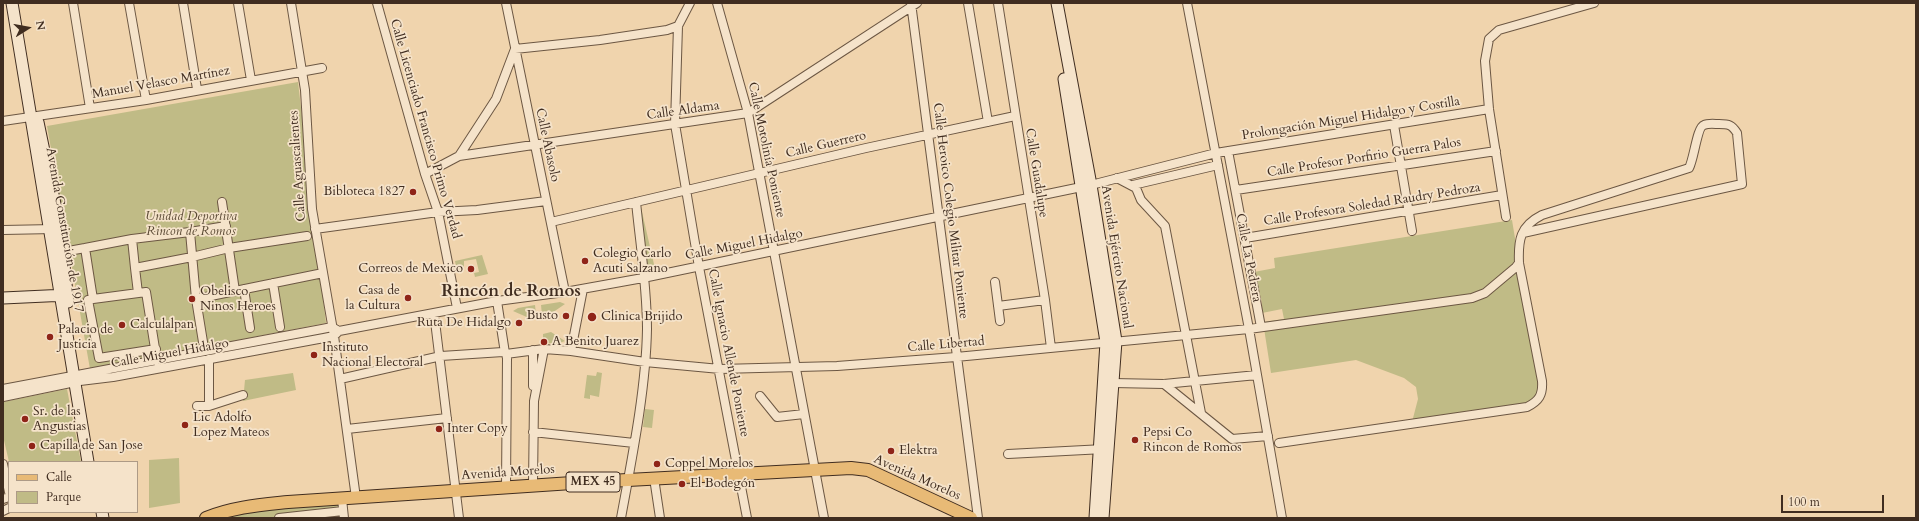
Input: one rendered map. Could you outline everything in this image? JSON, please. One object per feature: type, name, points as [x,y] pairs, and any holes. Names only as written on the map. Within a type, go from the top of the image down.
[{"type":"main road","name":"Avenida Constitución de 1917","points":[[12,3],[56,226],[63,252],[64,296]]},
{"type":"main road","name":"Avenida Constitución de 1917","points":[[19,3],[34,116],[38,165],[43,175],[51,222],[52,225],[56,226]]},
{"type":"main road","name":"Avenida Ejército Nacional","points":[[1051,3],[1086,186]]},
{"type":"main road","name":"Avenida Ejército Nacional","points":[[1057,3],[1111,342],[1113,383],[1104,449]]},
{"type":"main road","name":"Avenida Constitución de 1917","points":[[56,226],[64,296],[88,461]]},
{"type":"main road","points":[[3,298],[64,296]]},
{"type":"main road","name":"Avenida Ejército Nacional","points":[[1098,518],[1111,342]]},
{"type":"main road","name":"Avenida Constitución de 1917","points":[[77,378],[94,461]]},
{"type":"main road","name":"Avenida Morelos","points":[[206,518],[222,512],[254,505],[343,509],[356,498],[533,485],[851,468],[868,470],[971,518]]},
{"type":"street","points":[[73,3],[90,108]]},
{"type":"street","points":[[129,3],[146,100]]},
{"type":"street","points":[[183,3],[197,89]]},
{"type":"street","points":[[238,3],[251,80]]},
{"type":"street","name":"Calle Aguascalientes","points":[[291,3],[303,72],[310,196],[323,273],[335,331],[356,498]]},
{"type":"street","name":"Calle Licenciado Francisco Primo Verdad","points":[[377,3],[425,174],[438,212],[457,308]]},
{"type":"street","name":"Calle Abasolo","points":[[506,3],[565,292]]},
{"type":"street","name":"Calle Ignacio Allende Poniente","points":[[690,3],[678,26],[675,124],[699,266],[747,518]]},
{"type":"street","name":"Calle Motolinía Poniente","points":[[717,3],[748,114],[824,518]]},
{"type":"street","points":[[968,3],[988,122]]},
{"type":"street","name":"Calle Guadalupe","points":[[998,3],[1045,300],[1051,348]]},
{"type":"street","name":"Calle La Pedrera","points":[[1187,3],[1249,329],[1282,518]]},
{"type":"street","points":[[1506,217],[1490,109],[1485,61],[1488,44],[1494,34],[1499,30],[1594,3]]},
{"type":"street","name":"Calle Aldama","points":[[425,174],[459,156],[748,114],[913,4]]},
{"type":"street","name":"Calle Heroico Colegio Militar Poniente","points":[[913,4],[938,218],[978,518]]},
{"type":"street","points":[[459,156],[496,99],[515,49],[600,40],[678,26]]},
{"type":"street","name":"Manuel Velasco Martínez","points":[[3,120],[146,100],[197,89],[322,68]]},
{"type":"street","name":"Prolongación Miguel Hidalgo y Costilla","points":[[1216,153],[1490,109]]},
{"type":"street","name":"Calle Guerrero","points":[[551,222],[866,148],[928,136],[1015,116]]},
{"type":"street","points":[[1279,443],[1526,407],[1536,402],[1541,397],[1543,390],[1542,381],[1519,263],[1518,248],[1523,233],[1529,221],[1542,215],[1689,168],[1695,154],[1699,129],[1705,124],[1728,124],[1734,127],[1737,133],[1742,184],[1523,233]]},
{"type":"street","points":[[1394,125],[1412,231]]},
{"type":"street","points":[[1228,151],[1261,327]]},
{"type":"street","name":"Calle Profesor Porfirio Guerra Palos","points":[[1236,190],[1401,164],[1496,151]]},
{"type":"street","points":[[1086,186],[1216,153]]},
{"type":"street","points":[[1178,162],[1178,174]]},
{"type":"street","points":[[1132,185],[1218,165]]},
{"type":"street","points":[[1117,178],[1132,185],[1138,191],[1141,200],[1165,226],[1201,413]]},
{"type":"street","name":"Calle Miguel Hidalgo","points":[[3,397],[77,378],[157,361],[335,331],[496,301],[565,292],[643,278],[938,218],[1086,186]]},
{"type":"street","name":"Calle Profesora Soledad Raudry Pedroza","points":[[1245,238],[1502,196]]},
{"type":"street","points":[[315,229],[438,212],[478,210],[546,201]]},
{"type":"street","points":[[222,202],[236,291]]},
{"type":"street","points":[[621,518],[634,443],[645,362],[647,328],[636,202]]},
{"type":"street","points":[[3,230],[56,226]]},
{"type":"street","points":[[63,252],[132,238],[190,232],[226,226]]},
{"type":"street","points":[[190,232],[196,299],[203,342]]},
{"type":"street","points":[[135,268],[229,248],[307,236]]},
{"type":"street","points":[[132,238],[138,293]]},
{"type":"street","points":[[85,248],[93,299]]},
{"type":"street","name":"Calle Libertad","points":[[505,353],[544,349],[572,351],[645,362],[720,370],[837,366],[956,357],[1249,329],[1479,296],[1519,263]]},
{"type":"street","points":[[196,299],[323,273]]},
{"type":"street","points":[[995,282],[1000,321]]},
{"type":"street","points":[[273,283],[280,327]]},
{"type":"street","points":[[244,289],[250,328]]},
{"type":"street","points":[[572,351],[583,289]]},
{"type":"street","points":[[156,350],[98,358],[88,300],[146,292],[156,350],[157,361]]},
{"type":"street","points":[[998,306],[1045,300]]},
{"type":"street","points":[[496,301],[507,358],[506,487]]},
{"type":"street","points":[[434,313],[441,356],[459,518]]},
{"type":"street","name":"Calle Miguel Hidalgo","points":[[3,389],[209,359],[335,331]]},
{"type":"street","points":[[534,401],[544,349]]},
{"type":"street","points":[[533,350],[533,485]]},
{"type":"street","points":[[340,379],[441,356],[505,353]]},
{"type":"street","points":[[209,359],[209,406]]},
{"type":"street","points":[[1113,383],[1164,384],[1257,375]]},
{"type":"street","points":[[1164,384],[1201,413],[1229,438],[1236,440],[1268,436]]},
{"type":"street","points":[[197,406],[209,406],[243,395]]},
{"type":"street","points":[[760,396],[777,417],[804,414]]},
{"type":"street","points":[[347,429],[447,418]]},
{"type":"street","points":[[534,432],[634,443]]},
{"type":"street","points":[[1008,454],[1104,449]]},
{"type":"street","points":[[3,464],[8,487]]},
{"type":"street","points":[[654,478],[660,518]]},
{"type":"street","name":"Avenida Morelos","points":[[279,518],[343,509]]},
{"type":"green space","name":"Unidad Deportiva Rincon de Romos","points":[[298,82],[326,323],[90,369],[47,126]]},
{"type":"green space","points":[[640,203],[656,273],[647,275],[637,204]]},
{"type":"green space","points":[[1512,220],[1538,378],[1538,392],[1530,402],[1412,422],[1418,399],[1416,387],[1404,378],[1356,360],[1271,373],[1263,322],[1284,319],[1282,309],[1262,313],[1262,303],[1254,272],[1275,268],[1274,258]]},
{"type":"green space","points":[[482,255],[488,274],[475,277],[474,273],[479,272],[476,259],[464,261],[464,271],[457,272],[455,261]]},
{"type":"green space","points":[[560,302],[565,304],[549,315],[542,315],[541,305]]},
{"type":"green space","points":[[535,305],[536,315],[529,318],[513,311],[518,308]]},
{"type":"green space","points":[[551,332],[565,341],[557,344],[547,343],[543,339],[543,334]]},
{"type":"green space","points":[[597,372],[602,373],[599,397],[590,395],[590,399],[584,398],[587,375],[596,376]]},
{"type":"green space","points":[[293,373],[296,390],[243,401],[245,380]]},
{"type":"green space","points":[[67,389],[81,461],[9,461],[3,436],[3,402]]},
{"type":"green space","points":[[645,409],[654,410],[652,428],[643,427]]},
{"type":"green space","points":[[179,458],[180,503],[149,508],[149,460]]},
{"type":"green space","points":[[342,499],[343,514],[289,518],[210,518]]},
{"type":"place","name":"Bibloteca 1827","points":[[413,192]]},
{"type":"place","name":"Colegio Carlo Acuti Salzano","points":[[585,261]]},
{"type":"place","name":"Correos de Mexico","points":[[471,269]]},
{"type":"place","name":"Casa de la Cultura","points":[[408,298]]},
{"type":"place","name":"Obelisco Ninos Heroes","points":[[192,299]]},
{"type":"place","name":"Busto","points":[[566,316]]},
{"type":"place","name":"Clinica Brijido","points":[[592,317]]},
{"type":"place","name":"Ruta De Hidalgo","points":[[519,323]]},
{"type":"place","name":"Calculalpan","points":[[122,325]]},
{"type":"place","name":"Palacio de Justicia","points":[[50,337]]},
{"type":"place","name":"A Benito Juarez","points":[[544,342]]},
{"type":"place","name":"Instituto Nacional Electoral","points":[[314,355]]},
{"type":"place","name":"Sr. de las Angustias","points":[[25,419]]},
{"type":"place","name":"Lic Adolfo Lopez Mateos","points":[[185,425]]},
{"type":"place","name":"Inter Copy","points":[[439,429]]},
{"type":"place","name":"Pepsi Co Rincon de Romos","points":[[1135,440]]},
{"type":"place","name":"Capilla de San Jose","points":[[32,446]]},
{"type":"place","name":"Elektra","points":[[891,451]]},
{"type":"place","name":"Coppel Morelos","points":[[657,464]]},
{"type":"place","name":"El Bodegón","points":[[682,484]]},
{"type":"district","name":"Rincón de Romos","points":[[511,292]]}]
